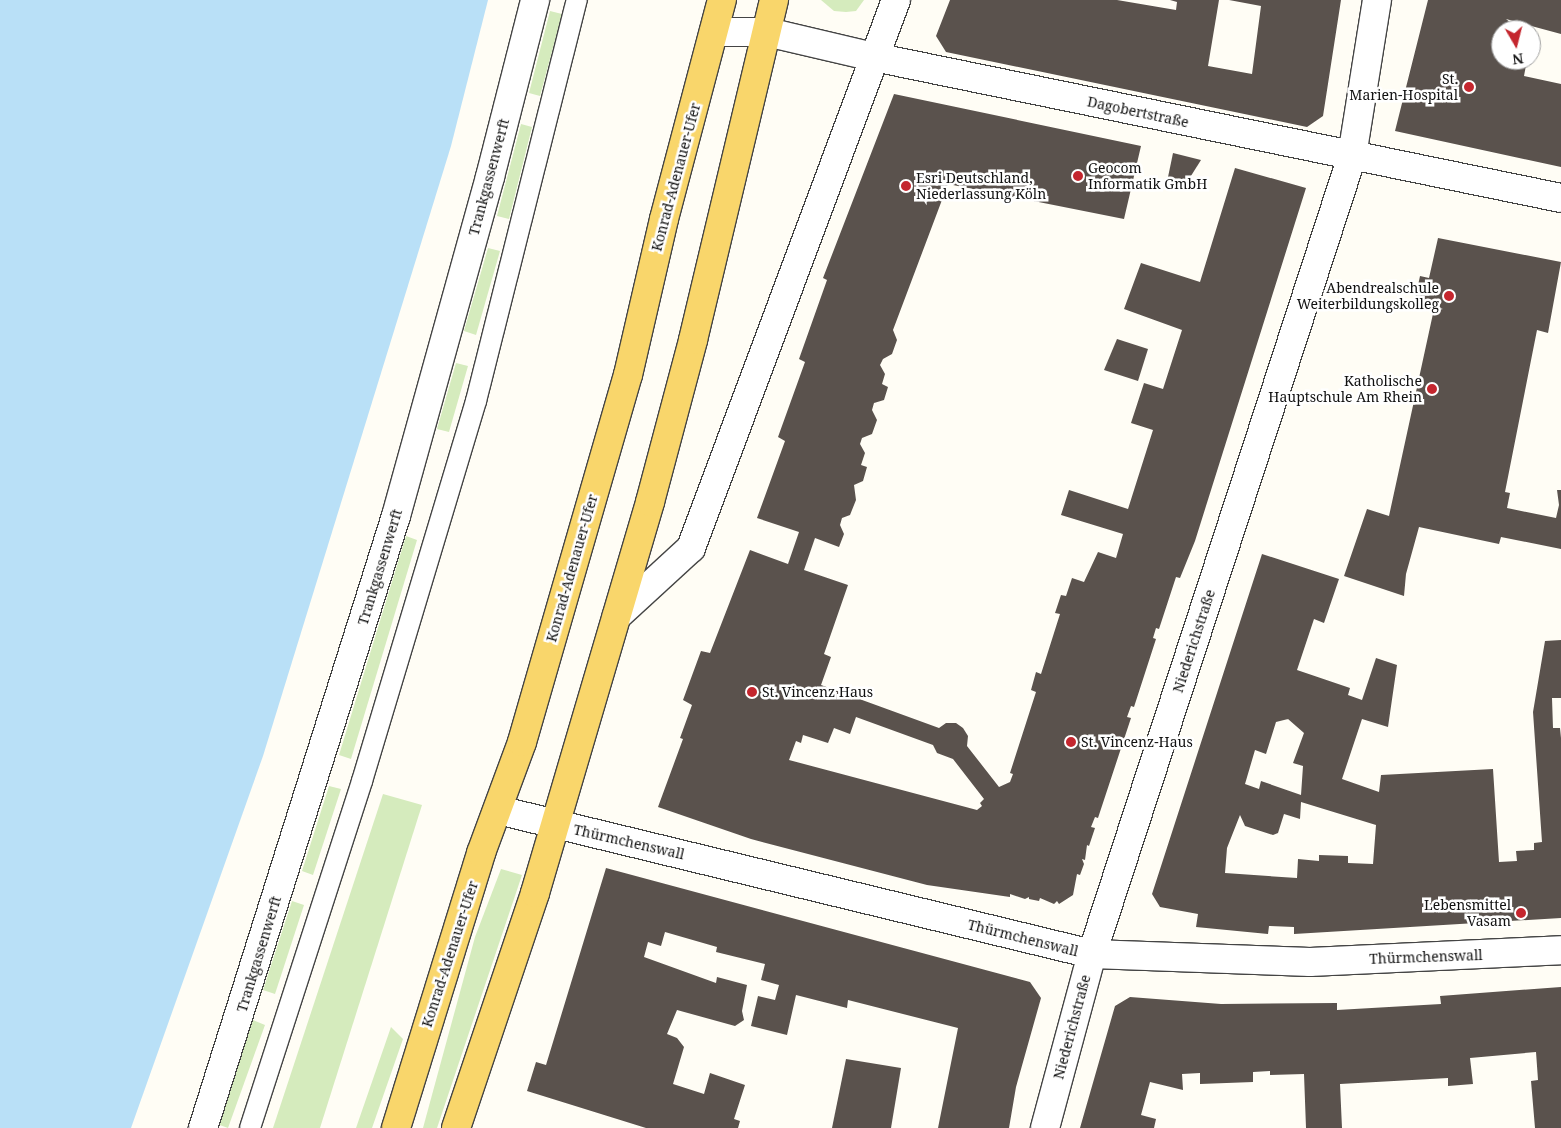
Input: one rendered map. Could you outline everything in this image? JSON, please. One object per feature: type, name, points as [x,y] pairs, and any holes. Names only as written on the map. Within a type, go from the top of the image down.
[{"type":"main road","name":"Konrad-Adenauer-Ufer","points":[[396,1128],[498,810],[522,742],[628,375],[664,219],[722,0]]},
{"type":"main road","points":[[456,1128],[556,825],[617,616],[693,340],[774,0]]},
{"type":"street","name":"Trankgassenwerft","points":[[203,1128],[396,516],[490,177],[535,0]]},
{"type":"street","points":[[617,616],[691,548],[896,0]]},
{"type":"street","name":"Niederichstraße","points":[[1045,1128],[1092,954],[1352,156],[1377,0]]},
{"type":"street","name":"Dagobertstraße","points":[[714,32],[767,32],[874,57],[1561,198]]},
{"type":"street","name":"Thürmchenswall","points":[[498,810],[1092,954],[1310,962],[1561,950]]},
{"type":"lane","points":[[250,1128],[362,781],[476,401],[577,0]]},
{"type":"green space","points":[[821,0],[864,0],[856,11],[846,12],[834,11]]},
{"type":"green space","points":[[550,11],[562,14],[540,96],[529,93]]},
{"type":"green space","points":[[521,124],[532,127],[509,219],[497,216]]},
{"type":"green space","points":[[488,248],[500,251],[476,335],[464,331]]},
{"type":"green space","points":[[456,363],[468,366],[449,432],[437,429]]},
{"type":"green space","points":[[406,536],[417,540],[351,759],[339,755]]},
{"type":"green space","points":[[329,786],[341,789],[313,875],[302,871]]},
{"type":"green space","points":[[383,794],[422,805],[320,1128],[273,1128]]},
{"type":"green space","points":[[501,869],[522,875],[437,1128],[423,1128],[475,937]]},
{"type":"green space","points":[[292,901],[304,905],[275,994],[263,990]]},
{"type":"green space","points":[[253,1020],[265,1025],[228,1128],[217,1124]]},
{"type":"green space","points":[[391,1027],[403,1039],[372,1128],[356,1128]]},
{"type":"water","points":[[0,0],[488,0],[451,146],[263,756],[131,1128],[0,1128]]},
{"type":"building","points":[[950,0],[1117,0],[1176,10],[1177,2],[1170,0],[1219,0],[1208,66],[1252,74],[1261,6],[1229,0],[1341,0],[1323,116],[1307,127],[946,52],[936,36]]},
{"type":"building","name":"St. Marien-Hospital","points":[[1428,0],[1561,0],[1561,34],[1541,29],[1541,20],[1491,20],[1491,70],[1525,70],[1524,76],[1561,84],[1561,167],[1395,131]]},
{"type":"building","points":[[894,94],[1141,146],[1124,219],[948,184],[893,330],[897,340],[892,354],[883,359],[880,365],[885,374],[882,384],[888,387],[884,400],[874,403],[872,410],[877,420],[872,434],[862,438],[860,444],[865,453],[861,465],[867,467],[863,481],[854,485],[856,500],[850,515],[842,518],[840,525],[844,534],[839,547],[815,538],[804,570],[848,585],[824,654],[831,657],[821,685],[939,728],[946,723],[956,723],[963,728],[968,736],[967,746],[999,787],[1010,782],[1013,774],[1010,773],[1036,692],[1031,690],[1036,672],[1041,674],[1060,614],[1055,613],[1061,595],[1066,596],[1072,578],[1084,582],[1098,552],[1116,558],[1123,534],[1061,515],[1069,490],[1128,509],[1153,430],[1131,423],[1144,383],[1163,389],[1182,330],[1124,309],[1141,263],[1200,282],[1235,168],[1306,188],[1195,541],[1180,578],[1176,577],[1159,629],[1156,628],[1153,638],[1156,639],[1134,707],[1131,706],[1127,717],[1131,718],[1098,818],[1095,817],[1091,827],[1095,828],[1089,846],[1087,845],[1085,860],[1082,859],[1084,864],[1080,875],[1077,874],[1073,895],[1059,904],[1057,901],[1054,904],[1040,898],[1039,901],[1029,899],[1029,897],[1025,899],[1010,894],[1010,897],[927,885],[751,839],[658,807],[683,739],[680,738],[692,705],[683,700],[701,651],[710,653],[750,550],[788,564],[799,532],[757,518],[785,441],[778,437],[805,362],[799,359],[827,280],[823,278]],"holes":[[[856,717],[933,745],[937,753],[953,759],[984,799],[980,803],[982,806],[977,810],[789,760],[796,741],[801,743],[803,735],[828,743],[834,728],[850,734]]]},
{"type":"building","points":[[1173,153],[1201,160],[1184,187],[1167,182]]},
{"type":"building","points":[[1438,238],[1561,262],[1548,333],[1537,330],[1505,492],[1510,493],[1507,508],[1556,518],[1559,505],[1557,490],[1561,490],[1561,549],[1501,537],[1499,544],[1419,527],[1406,574],[1404,596],[1344,576],[1367,509],[1389,516],[1434,309],[1414,304],[1420,276],[1429,278]]},
{"type":"building","points":[[1117,339],[1148,349],[1138,381],[1104,370]]},
{"type":"building","points":[[1262,554],[1339,579],[1324,623],[1314,619],[1297,670],[1350,688],[1348,695],[1362,700],[1376,658],[1397,665],[1388,727],[1362,719],[1342,779],[1379,792],[1381,775],[1493,769],[1499,862],[1517,861],[1516,851],[1534,850],[1534,843],[1542,842],[1533,712],[1545,641],[1561,640],[1561,698],[1552,698],[1553,728],[1560,728],[1561,738],[1561,918],[1294,934],[1294,927],[1269,926],[1268,934],[1196,927],[1198,914],[1160,907],[1152,894]],"holes":[[[1288,719],[1304,733],[1293,763],[1303,766],[1301,795],[1261,781],[1259,789],[1245,784],[1255,750],[1266,754],[1276,722]],[[1301,802],[1376,825],[1373,864],[1348,863],[1348,856],[1319,855],[1319,861],[1298,859],[1297,878],[1225,873],[1227,848],[1240,815],[1245,826],[1273,835],[1278,833],[1284,814],[1300,819]]]},
{"type":"building","points":[[606,868],[1030,982],[1041,998],[1016,1087],[1009,1128],[938,1128],[958,1028],[848,1000],[847,1008],[796,995],[787,1035],[751,1026],[758,996],[775,1000],[779,985],[761,980],[765,964],[716,952],[717,947],[665,932],[661,946],[648,942],[644,957],[716,983],[717,977],[747,985],[742,1011],[744,1020],[735,1026],[677,1010],[667,1034],[677,1038],[684,1047],[673,1084],[704,1094],[710,1073],[745,1085],[734,1119],[740,1121],[738,1128],[646,1128],[527,1091],[536,1062],[546,1065]]},
{"type":"building","points":[[1561,987],[1561,1128],[1535,1128],[1531,1081],[1538,1080],[1536,1052],[1470,1058],[1473,1084],[1448,1086],[1448,1078],[1340,1084],[1342,1128],[1306,1128],[1304,1074],[1270,1075],[1270,1071],[1253,1072],[1253,1082],[1200,1084],[1200,1073],[1182,1074],[1183,1090],[1150,1082],[1141,1115],[1156,1119],[1154,1128],[1080,1128],[1115,1006],[1130,997],[1221,1004],[1337,1003],[1337,1010],[1441,1004],[1440,996]]},
{"type":"building","points":[[846,1059],[901,1068],[891,1128],[832,1128]]},
{"type":"place","name":"St. Marien-Hospital","points":[[1469,87]]},
{"type":"place","name":"Geocom Informatik GmbH","points":[[1078,176]]},
{"type":"place","name":"Esri Deutschland, Niederlassung Köln","points":[[906,186]]},
{"type":"place","name":"Abendrealschule Weiterbildungskolleg","points":[[1449,296]]},
{"type":"place","name":"Katholische Hauptschule Am Rhein","points":[[1432,389]]},
{"type":"place","name":"St. Vincenz Haus","points":[[752,692]]},
{"type":"place","name":"St. Vincenz-Haus","points":[[1071,742]]},
{"type":"place","name":"Lebensmittel Vasam","points":[[1521,913]]}]
